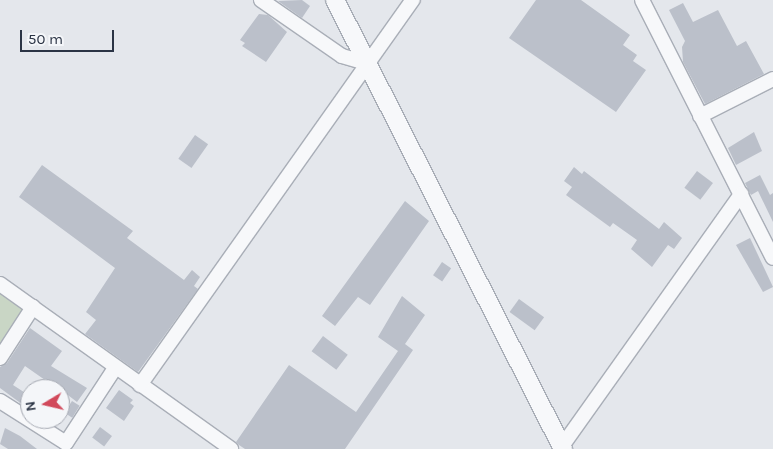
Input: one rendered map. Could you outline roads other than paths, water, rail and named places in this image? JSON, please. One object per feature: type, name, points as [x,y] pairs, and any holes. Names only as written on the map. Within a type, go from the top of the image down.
[{"type":"street","points":[[261,0],[342,56],[367,63]]},
{"type":"street","points":[[335,0],[562,448],[741,194]]},
{"type":"street","points":[[140,385],[412,0]]},
{"type":"street","points":[[642,0],[773,258]]},
{"type":"street","points":[[700,116],[773,79]]},
{"type":"street","points":[[0,284],[115,368],[231,449]]},
{"type":"street","points":[[0,358],[33,307]]},
{"type":"street","points":[[0,401],[66,443],[115,368]]}]
